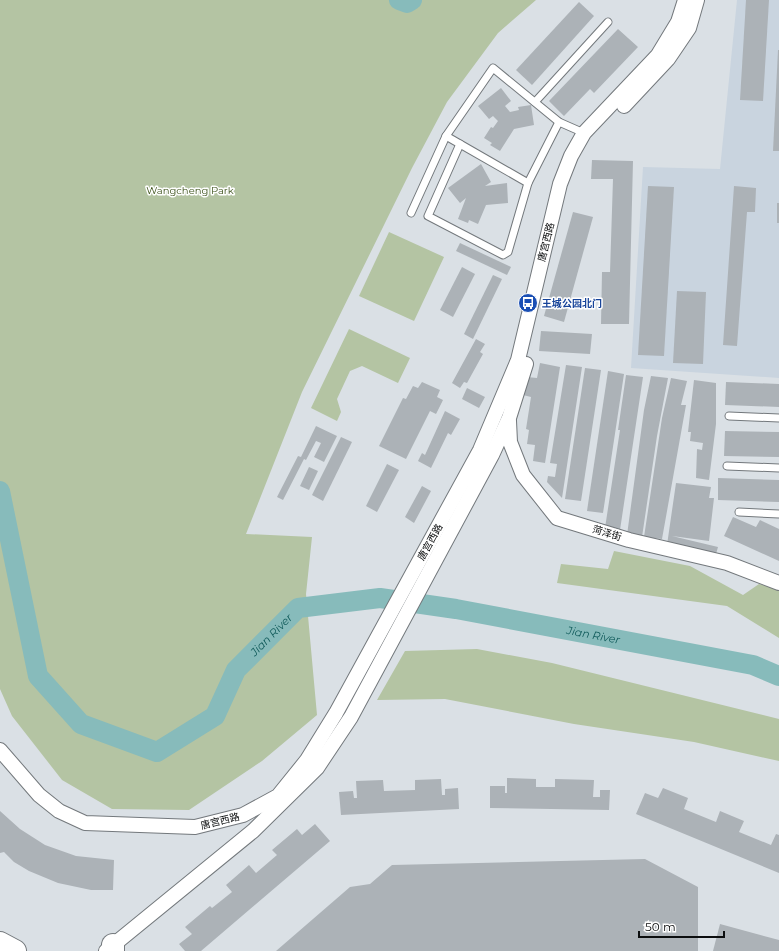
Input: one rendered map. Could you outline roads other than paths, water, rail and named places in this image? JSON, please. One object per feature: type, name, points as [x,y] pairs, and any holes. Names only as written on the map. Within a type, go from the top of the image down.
[{"type":"main road","points":[[0,943],[15,951]]},
{"type":"street","name":"唐宫西路","points":[[503,415],[518,360],[560,184],[571,156],[584,133],[658,54],[678,22],[685,0]]},
{"type":"street","name":"唐宫西路","points":[[111,949],[264,821],[318,768],[351,717],[486,452],[528,361],[566,188],[576,161],[590,140],[668,59],[689,28],[697,0]]},
{"type":"street","name":"菏泽街","points":[[503,415],[510,442],[524,475],[557,518],[629,540],[727,563],[779,583]]},
{"type":"street","name":"唐宫西路","points":[[0,750],[39,795],[59,811],[86,823],[195,827],[243,816],[278,796],[307,760],[336,713],[486,452]]},
{"type":"lane","points":[[535,102],[608,22]]},
{"type":"lane","points":[[411,213],[446,136],[493,68],[559,122],[584,133]]},
{"type":"lane","points":[[460,144],[428,216],[503,255],[508,252],[528,183],[559,122]]},
{"type":"lane","points":[[446,136],[528,183]]},
{"type":"lane","points":[[729,416],[779,418]]},
{"type":"lane","points":[[727,466],[779,468]]},
{"type":"lane","points":[[739,512],[779,514]]},
{"type":"waterway","name":"Jian River","points":[[399,0],[407,3],[412,0]]},
{"type":"waterway","name":"Jian River","points":[[0,491],[38,676],[81,724],[157,752],[215,716],[236,670],[298,608],[380,598],[456,609],[753,665],[779,676]]},
{"type":"place","name":"王城公园北门","points":[[528,303]]},
{"type":"park label","name":"Wangcheng Park","points":[[190,190]]}]
